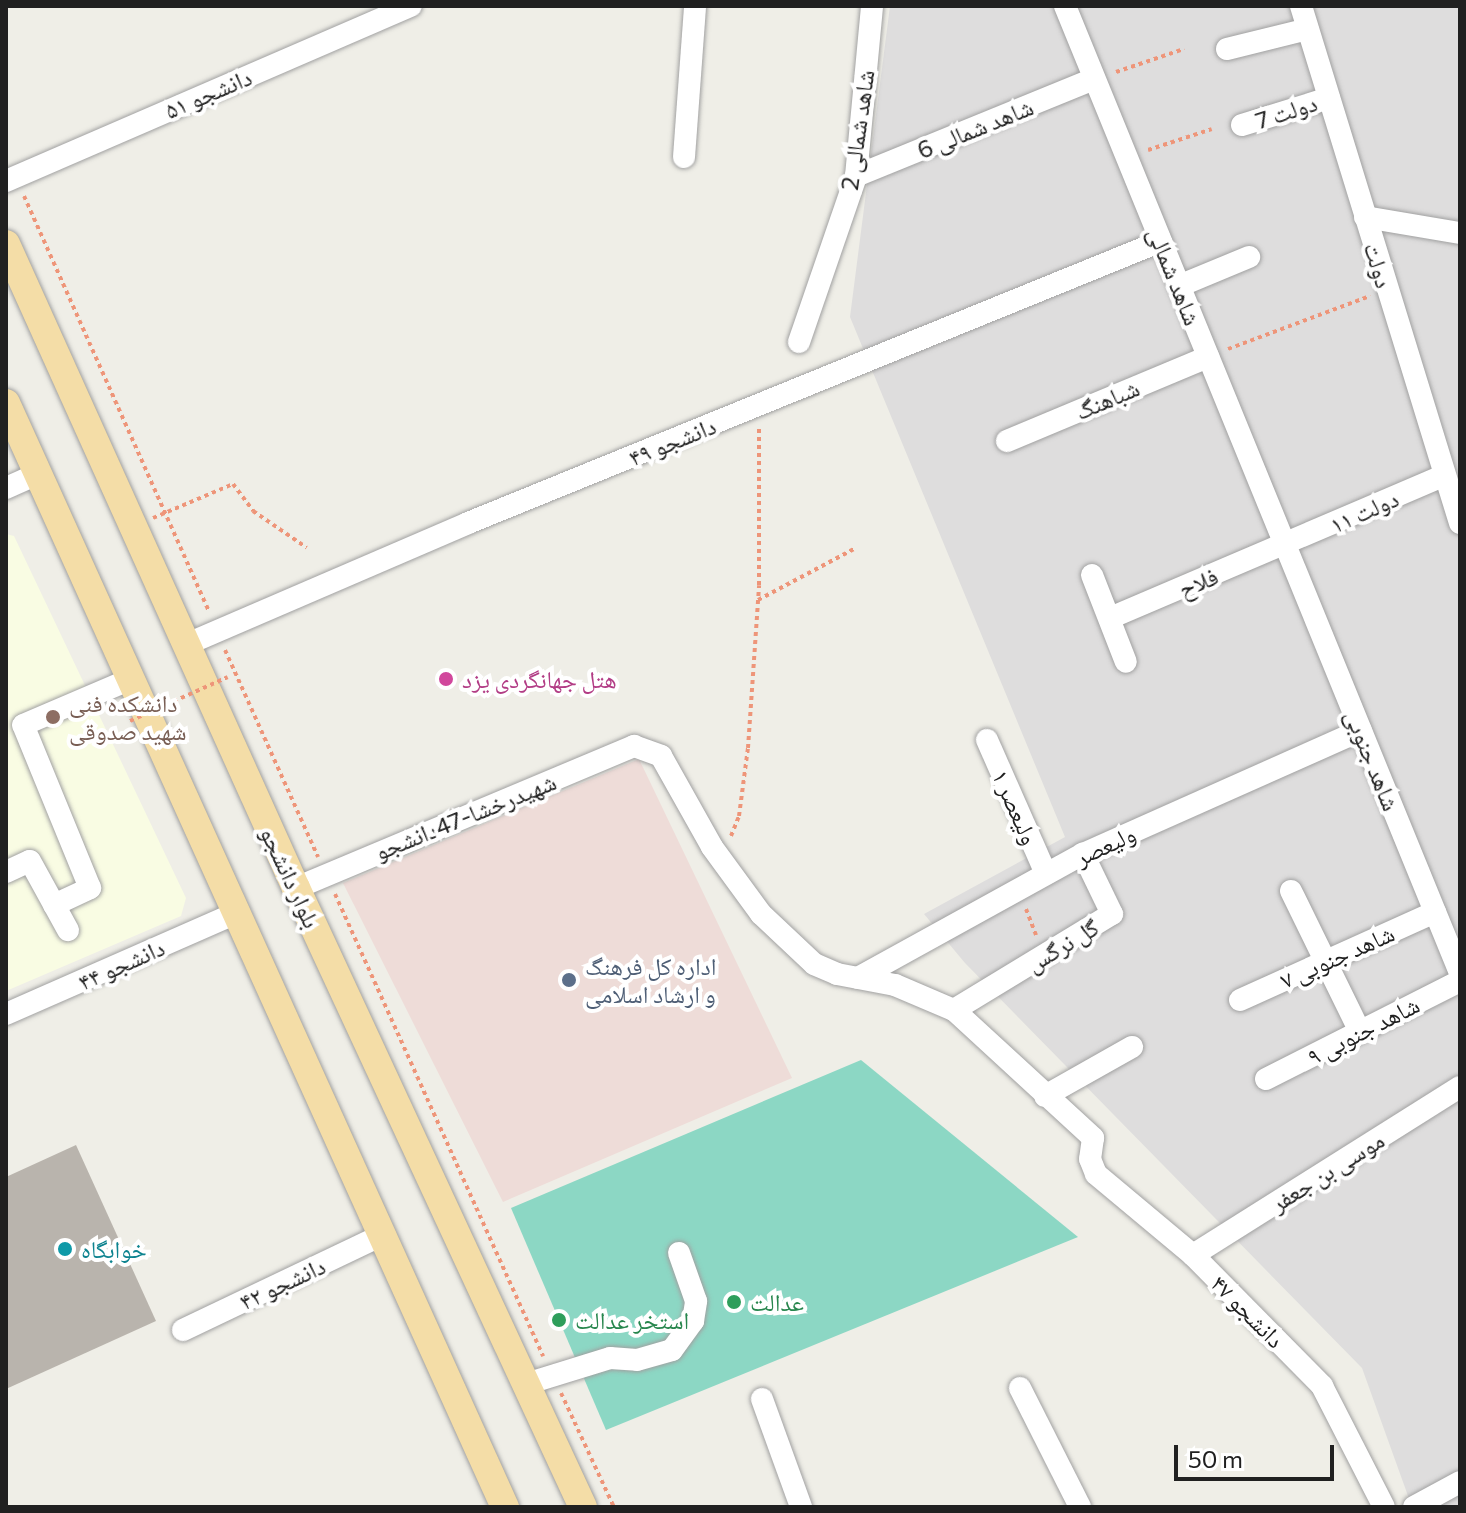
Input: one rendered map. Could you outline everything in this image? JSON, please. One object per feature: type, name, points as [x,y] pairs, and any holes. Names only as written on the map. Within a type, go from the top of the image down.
[{"type":"main road","name":"بلوار دانشجو","points":[[6,244],[296,888],[539,1380],[583,1507]]},
{"type":"main road","points":[[6,403],[505,1507]]},
{"type":"street","name":"دانشجو ۵۱","points":[[11,179],[411,6]]},
{"type":"street","points":[[684,157],[695,6]]},
{"type":"street","name":"شاهد شمالی 2","points":[[799,342],[856,176],[872,6]]},
{"type":"street","name":"شاهد شمالی","points":[[1065,6],[1286,547]]},
{"type":"street","name":"دولت","points":[[1301,6],[1443,476],[1460,523]]},
{"type":"street","points":[[1227,49],[1308,29]]},
{"type":"street","name":"شاهد شمالی 6","points":[[856,176],[1094,79]]},
{"type":"street","name":"دولت 7","points":[[1242,125],[1329,98]]},
{"type":"street","points":[[1365,217],[1460,233]]},
{"type":"street","name":"دانشجو ۴۹","points":[[185,645],[1161,241]]},
{"type":"street","points":[[1179,286],[1249,257]]},
{"type":"street","name":"شباهنگ","points":[[1007,441],[1208,357]]},
{"type":"street","points":[[6,488],[38,474]]},
{"type":"street","name":"دولت ۱۱","points":[[1286,547],[1443,476]]},
{"type":"street","name":"فلاح","points":[[1110,618],[1286,547]]},
{"type":"street","name":"شاهد جنوبی","points":[[1286,547],[1460,973]]},
{"type":"street","points":[[1092,575],[1126,662]]},
{"type":"street","points":[[54,905],[90,888],[23,725],[131,679]]},
{"type":"street","name":"ولیعصر","points":[[858,978],[1083,854],[1361,730]]},
{"type":"street","name":"ولیعصر ۱","points":[[987,740],[1046,874]]},
{"type":"street","name":"شهیدرخشا-47دانشجو","points":[[296,888],[634,746],[661,756],[722,860]]},
{"type":"street","name":"گل نرگس","points":[[954,1010],[1112,914],[1083,854]]},
{"type":"street","points":[[722,860],[761,914],[814,964],[858,978],[895,985],[954,1010],[1045,1096],[1132,1047]]},
{"type":"street","points":[[6,872],[30,861],[68,930]]},
{"type":"street","points":[[1291,891],[1360,1032]]},
{"type":"street","name":"شاهد جنوبی ۷","points":[[1240,1000],[1435,912]]},
{"type":"street","name":"دانشجو ۴۴","points":[[6,1014],[236,913]]},
{"type":"street","name":"شاهد جنوبی ۹","points":[[1266,1079],[1460,981]]},
{"type":"street","name":"موسی بن جعفر","points":[[1193,1255],[1460,1087]]},
{"type":"street","name":"دانشجو ۴۷","points":[[1045,1096],[1093,1138],[1090,1159],[1096,1174],[1193,1255],[1322,1386],[1384,1507]]},
{"type":"street","name":"دانشجو ۴۲","points":[[183,1330],[382,1235]]},
{"type":"street","points":[[539,1380],[610,1358],[656,1357],[685,1339],[696,1301],[679,1253]]},
{"type":"street","points":[[1020,1388],[1080,1507]]},
{"type":"street","points":[[762,1399],[801,1507]]},
{"type":"street","points":[[1414,1507],[1460,1482]]},
{"type":"path","points":[[1094,79],[1184,49]]},
{"type":"path","points":[[1127,157],[1212,129]]},
{"type":"path","points":[[11,179],[326,874],[539,1380],[614,1507]]},
{"type":"path","points":[[1208,357],[1387,290]]},
{"type":"path","points":[[722,860],[739,816],[758,600],[759,406]]},
{"type":"path","points":[[132,527],[233,484],[253,511],[307,548]]},
{"type":"path","points":[[758,600],[856,548]]},
{"type":"path","points":[[130,721],[228,677],[242,692]]},
{"type":"path","points":[[1019,891],[1044,956]]},
{"type":"shaded area","points":[[890,6],[1460,6],[1460,1507],[1412,1507],[1362,1368],[965,963],[924,914],[1065,837],[850,317]]},
{"type":"shaded area","name":"دانشکده فنی شهید صدوقی","points":[[6,534],[14,536],[186,898],[181,916],[6,991]]},
{"type":"shaded area","name":"اداره کل فرهنگ و ارشاد اسلامی","points":[[639,759],[792,1078],[503,1202],[343,883]]},
{"type":"green space","name":"عدالت","points":[[861,1060],[1078,1237],[606,1430],[511,1208]]},
{"type":"building","name":"خوابگاه","points":[[76,1145],[156,1321],[6,1389],[6,1177]]},
{"type":"place","name":"هتل جهانگردی یزد","points":[[446,679]]},
{"type":"place","name":"دانشکده فنی شهید صدوقی","points":[[53,717]]},
{"type":"place","name":"اداره کل فرهنگ و ارشاد اسلامی","points":[[569,980]]},
{"type":"place","name":"خوابگاه","points":[[65,1249]]},
{"type":"place","name":"عدالت","points":[[734,1302]]},
{"type":"place","name":"استخر عدالت","points":[[559,1320]]}]
